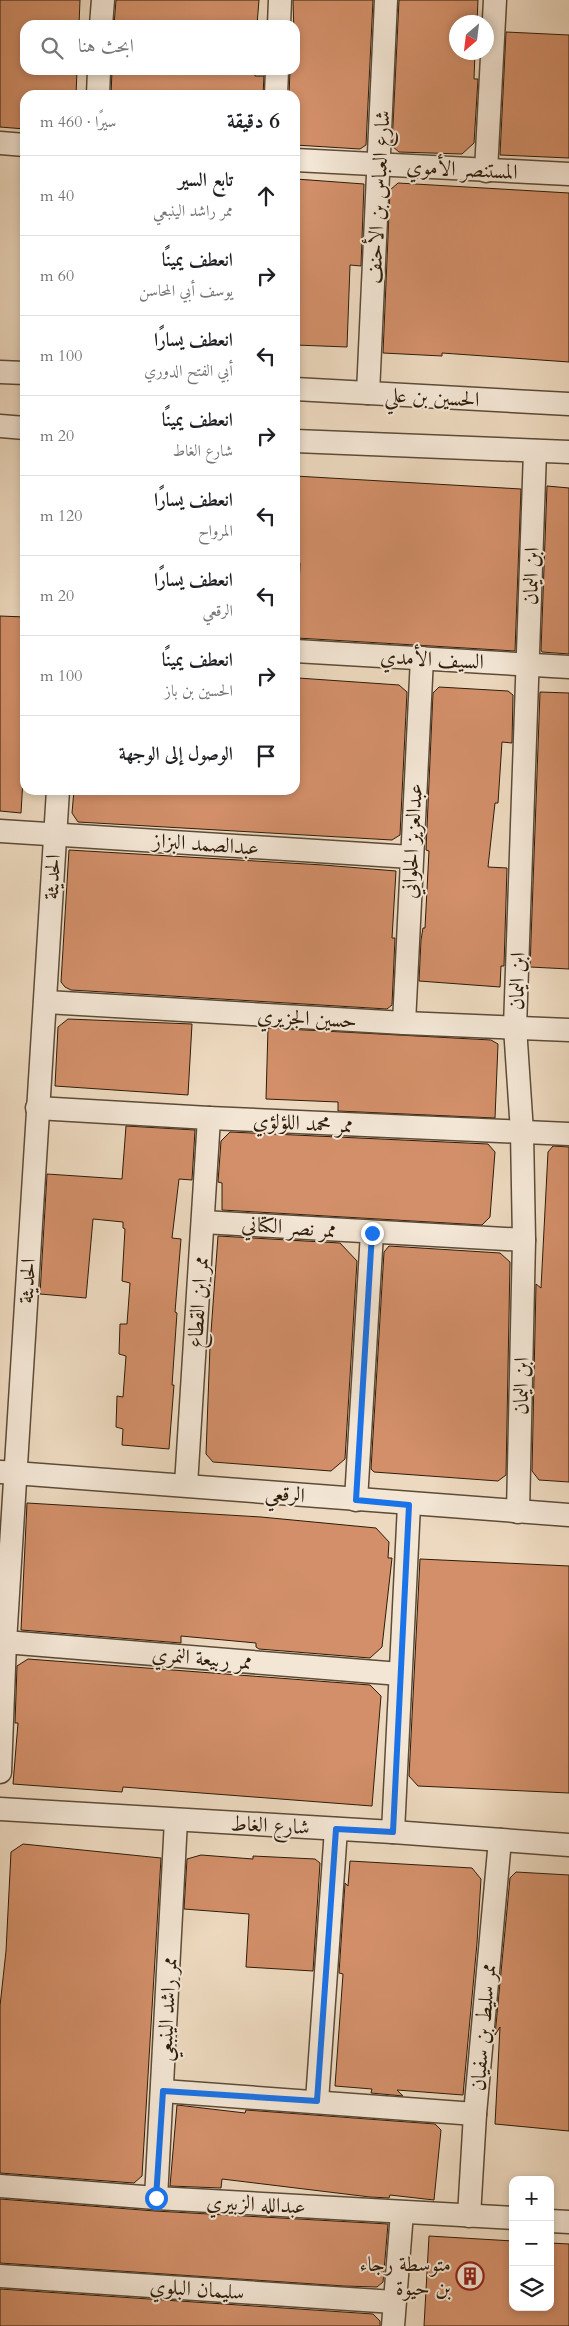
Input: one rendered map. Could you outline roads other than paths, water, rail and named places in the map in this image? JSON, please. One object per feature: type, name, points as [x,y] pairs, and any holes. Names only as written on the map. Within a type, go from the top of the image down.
[{"type":"street","points":[[101,20],[103,0]]},
{"type":"street","points":[[279,20],[280,0]]},
{"type":"street","name":"شارع العباس بن الأحنف","points":[[368,393],[380,164],[386,0]]},
{"type":"street","points":[[486,171],[495,0]]},
{"type":"street","points":[[98,90],[99,75]]},
{"type":"street","points":[[276,90],[277,75]]},
{"type":"street","points":[[0,143],[20,145]]},
{"type":"street","name":"المستنصر الأموي","points":[[300,160],[569,174]]},
{"type":"street","points":[[0,372],[20,373]]},
{"type":"street","name":"الحسين بن علي","points":[[300,389],[569,404]]},
{"type":"street","points":[[0,426],[20,428]]},
{"type":"street","points":[[300,441],[569,452]]},
{"type":"street","name":"ابن اليمان","points":[[518,1512],[524,1240],[522,1132],[515,1027],[535,451]]},
{"type":"street","name":"السيف الأمدي","points":[[300,651],[569,667]]},
{"type":"street","name":"عبدالعزيز الحلواني","points":[[404,1024],[422,658]]},
{"type":"street","name":"الحديثة","points":[[0,1772],[5,1642],[8,1472],[46,1002],[58,795]]},
{"type":"street","name":"عبدالصمد البزاز","points":[[0,831],[411,857]]},
{"type":"street","name":"حسين الجزيري","points":[[46,1002],[404,1024],[569,1030]]},
{"type":"street","name":"ممر محمد اللؤلؤي","points":[[37,1108],[209,1118],[569,1134]]},
{"type":"street","name":"ممر ابن القطاع","points":[[186,1485],[209,1118]]},
{"type":"street","name":"ممر نصر الكتاني","points":[[203,1222],[372,1233],[524,1240]]},
{"type":"street","points":[[356,1500],[372,1233]]},
{"type":"street","name":"الرقعي","points":[[8,1472],[186,1485],[409,1505],[569,1515]]},
{"type":"street","points":[[393,1832],[409,1505]]},
{"type":"street","name":"ممر ربيعة النمري","points":[[5,1642],[400,1674]]},
{"type":"street","name":"شارع الغاط","points":[[0,1809],[393,1832],[569,1845]]},
{"type":"street","name":"ممر راشد الينبعي","points":[[156,2198],[176,1820]]},
{"type":"street","points":[[317,2101],[336,1829]]},
{"type":"street","name":"ممر سليط بن سفيان","points":[[469,2216],[475,2114],[500,1840]]},
{"type":"street","points":[[163,2091],[475,2114]]},
{"type":"street","name":"عبدالله الزبيري","points":[[0,2186],[156,2198],[509,2218]]},
{"type":"street","points":[[393,2326],[402,2213]]},
{"type":"street","points":[[554,2221],[569,2222]]},
{"type":"street","name":"سليمان البلوي","points":[[0,2276],[394,2302]]},
{"type":"place","name":"متوسطة رجاء بن حيوة","points":[[470,2276]]}]
